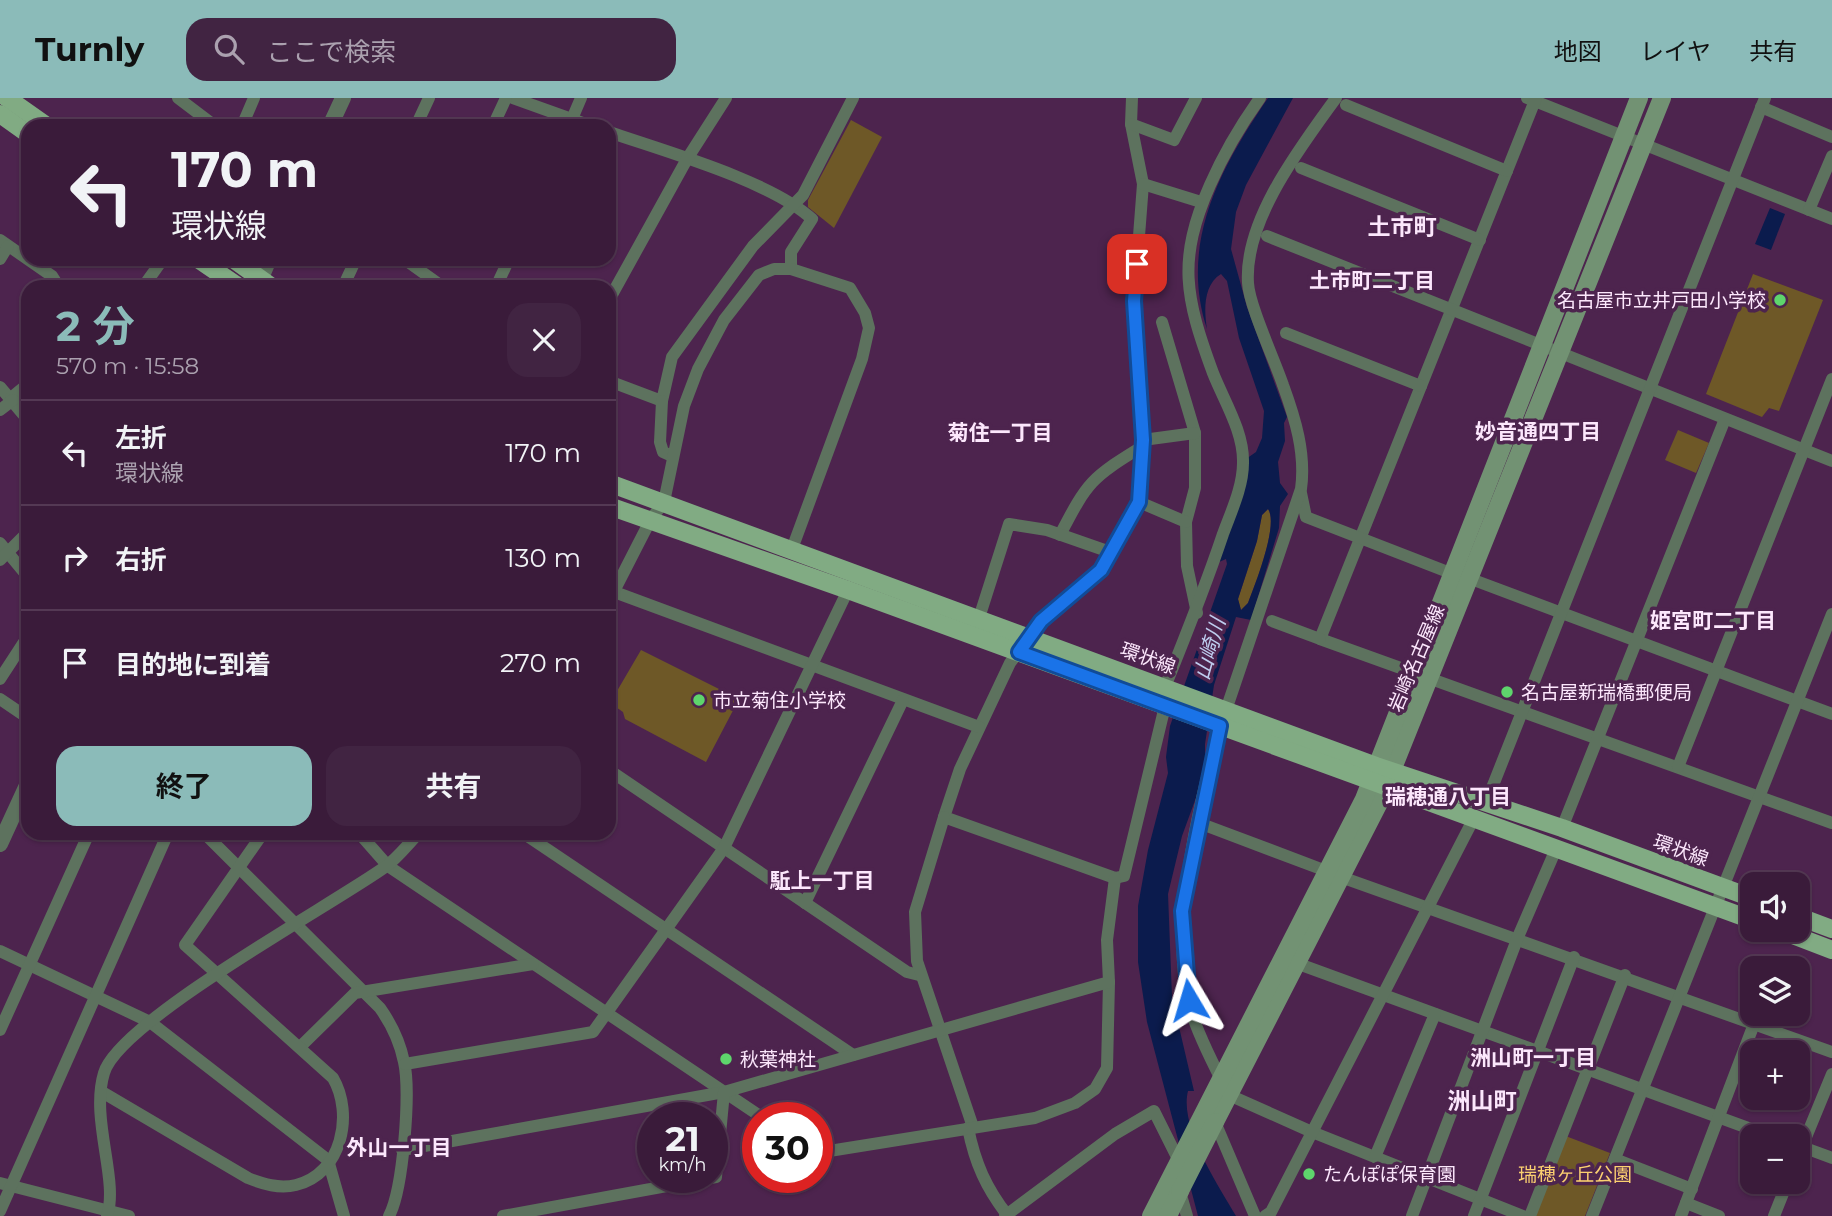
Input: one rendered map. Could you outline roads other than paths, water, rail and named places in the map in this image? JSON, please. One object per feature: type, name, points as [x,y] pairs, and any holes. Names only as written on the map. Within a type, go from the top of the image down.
[{"type":"main road","name":"岩崎名古屋線","points":[[1422,676],[1453,574],[1639,98]]},
{"type":"main road","name":"岩崎名古屋線","points":[[1422,676],[1471,579],[1662,98]]},
{"type":"main road","points":[[9,110],[30,119]]},
{"type":"main road","points":[[9,110],[21,125]]},
{"type":"main road","points":[[208,266],[229,280]]},
{"type":"main road","points":[[241,266],[258,280]]},
{"type":"main road","name":"環状線","points":[[616,485],[979,618],[1221,717],[1381,776],[1474,818],[1740,916]]},
{"type":"main road","name":"環状線","points":[[616,508],[1019,652],[1169,695]]},
{"type":"main road","points":[[1151,1216],[1179,1161],[1296,963],[1381,776],[1422,676]]},
{"type":"main road","name":"環状線","points":[[1381,776],[1486,803],[1740,894]]},
{"type":"main road","points":[[1168,1216],[1215,1122],[1225,1087],[1335,874]]},
{"type":"main road","points":[[1810,920],[1832,929]]},
{"type":"main road","points":[[1810,942],[1832,950]]},
{"type":"street","points":[[178,98],[206,119]]},
{"type":"street","points":[[245,119],[254,98]]},
{"type":"street","points":[[333,119],[343,98]]},
{"type":"street","points":[[419,119],[429,98]]},
{"type":"street","points":[[496,119],[506,98]]},
{"type":"street","points":[[513,98],[561,119]]},
{"type":"street","points":[[572,119],[581,98]]},
{"type":"street","points":[[616,287],[687,159],[726,98]]},
{"type":"street","points":[[672,456],[663,452],[660,442],[662,401],[668,368],[680,346],[752,246],[796,204],[853,98]]},
{"type":"street","points":[[1132,98],[1131,124],[1143,184],[1134,301],[1143,443],[1139,502],[1095,578],[1041,621],[1010,663],[960,769],[915,912],[919,975],[941,1031],[971,1128],[976,1164],[987,1189],[1007,1216],[1115,1134],[1154,1111],[1179,1161]]},
{"type":"street","points":[[1131,124],[1174,140],[1196,98]]},
{"type":"street","points":[[944,817],[1115,878],[1124,876],[1169,695],[1239,489],[1243,462],[1238,432],[1196,326],[1189,288],[1189,246],[1201,202],[1228,145],[1260,98]]},
{"type":"street","points":[[1320,639],[1480,240],[1533,99],[1832,219]]},
{"type":"street","points":[[1507,171],[1341,102],[1291,162],[1249,250],[1248,286],[1295,418],[1304,468],[1301,489],[1221,717],[1182,911],[1186,984],[1192,1016],[1225,1087],[1312,1132],[1523,1216]]},
{"type":"street","points":[[1486,803],[1763,103],[1832,136]]},
{"type":"street","points":[[616,134],[687,159],[796,204],[812,219],[791,252],[791,269]]},
{"type":"street","points":[[1810,210],[1832,156]]},
{"type":"street","points":[[1301,168],[1480,240]]},
{"type":"street","points":[[1143,184],[1201,202]]},
{"type":"street","points":[[1267,236],[1832,461]]},
{"type":"street","points":[[0,259],[4,243],[21,255]]},
{"type":"street","points":[[37,266],[55,280]]},
{"type":"street","points":[[414,266],[434,280]]},
{"type":"street","points":[[424,273],[428,266]]},
{"type":"street","points":[[616,586],[651,519],[664,502],[672,456],[691,387],[724,320],[759,275],[774,269],[791,269],[850,288],[865,313],[869,328],[862,359],[792,549]]},
{"type":"street","points":[[1162,322],[1195,433],[1195,488],[1186,522],[1187,566],[1197,614]]},
{"type":"street","points":[[1286,333],[1421,386]]},
{"type":"street","points":[[1678,767],[1832,379]]},
{"type":"street","points":[[616,384],[662,401]]},
{"type":"street","points":[[0,387],[21,411]]},
{"type":"street","points":[[0,410],[21,391]]},
{"type":"street","points":[[1562,828],[1725,419]]},
{"type":"street","points":[[1060,535],[1084,488],[1098,473],[1143,443],[1195,433]]},
{"type":"street","points":[[1301,489],[1306,517],[1453,574]]},
{"type":"street","points":[[1139,502],[1186,522]]},
{"type":"street","points":[[979,618],[1009,524],[1024,524],[1110,552]]},
{"type":"street","points":[[21,537],[2,552],[21,570]]},
{"type":"street","points":[[1471,579],[1832,714]]},
{"type":"street","points":[[405,1064],[593,1032],[724,848],[848,590]]},
{"type":"street","points":[[616,597],[979,727]]},
{"type":"street","points":[[1592,1216],[1832,614]]},
{"type":"street","points":[[1272,621],[1678,767],[1759,799],[1832,823]]},
{"type":"street","points":[[0,678],[21,646]]},
{"type":"street","points":[[0,699],[21,714]]},
{"type":"street","points":[[805,903],[903,701]]},
{"type":"street","points":[[616,775],[907,972],[919,975]]},
{"type":"street","points":[[0,844],[21,798]]},
{"type":"street","points":[[1272,1215],[1474,818]]},
{"type":"street","points":[[1199,823],[1428,908],[1625,975],[1740,1019]]},
{"type":"street","points":[[0,1030],[86,840]]},
{"type":"street","points":[[0,1211],[6,1184],[96,996],[165,840]]},
{"type":"street","points":[[211,840],[363,990],[390,1023],[405,1064],[398,1191],[389,1216]]},
{"type":"street","points":[[102,1092],[248,1178],[265,1185],[288,1186],[310,1180],[328,1160],[342,1135],[345,1111],[341,1092],[334,1078],[185,945],[258,840]]},
{"type":"street","points":[[370,840],[388,866],[742,1104]]},
{"type":"street","points":[[108,1213],[106,1166],[99,1123],[104,1073],[111,1059],[150,1022],[219,973],[388,866],[412,840]]},
{"type":"street","points":[[533,840],[853,1055]]},
{"type":"street","points":[[1412,1216],[1518,937],[1556,849]]},
{"type":"street","points":[[833,1151],[1056,1113],[1094,1089],[1107,1068],[1108,940],[1115,878]]},
{"type":"street","points":[[0,951],[150,1022],[328,1160],[344,1216]]},
{"type":"street","points":[[1474,1216],[1574,957]]},
{"type":"street","points":[[1296,963],[1740,1126]]},
{"type":"street","points":[[301,1046],[355,993],[363,990],[533,964]]},
{"type":"street","points":[[1530,1216],[1625,975]]},
{"type":"street","points":[[402,1150],[724,1092],[1109,982]]},
{"type":"street","points":[[1375,1157],[1435,1014]]},
{"type":"street","points":[[1681,1216],[1753,1026]]},
{"type":"street","points":[[1760,1026],[1832,1052]]},
{"type":"street","points":[[1810,1125],[1832,1074]]},
{"type":"street","points":[[503,1216],[716,1177],[724,1092]]},
{"type":"street","points":[[1215,1122],[1255,1216]]},
{"type":"street","points":[[1810,1153],[1832,1158]]},
{"type":"street","points":[[1615,1159],[1692,1189]]},
{"type":"street","points":[[6,1184],[108,1213],[129,1216]]},
{"type":"street","points":[[1180,1192],[1188,1216]]},
{"type":"street","points":[[1774,1216],[1783,1194]]},
{"type":"street","points":[[1686,1203],[1719,1216]]},
{"type":"water","name":"山崎川","points":[[1268,98],[1293,98],[1246,185],[1236,212],[1231,249],[1247,307],[1287,417],[1284,423],[1285,441],[1278,462],[1280,483],[1288,494],[1280,506],[1279,528],[1251,620],[1236,617],[1214,685],[1205,744],[1205,773],[1182,836],[1168,894],[1172,997],[1194,1091],[1188,1091],[1189,1121],[1202,1155],[1236,1216],[1198,1216],[1147,1022],[1138,962],[1138,906],[1148,850],[1168,773],[1166,757],[1170,726],[1227,564],[1226,559],[1219,562],[1246,459],[1256,452],[1262,438],[1264,411],[1239,338],[1227,281],[1221,274],[1208,291],[1205,307],[1207,329],[1200,298],[1198,267],[1201,237],[1209,208],[1220,179]],"holes":[[[1268,509],[1271,517],[1260,569],[1248,603],[1241,610],[1238,599],[1257,541],[1262,515]]]},
{"type":"water","points":[[1770,208],[1785,214],[1771,250],[1755,244]]},
{"type":"place","name":"名古屋市立井戸田小学校","points":[[1780,300]]},
{"type":"place","name":"名古屋新瑞橋郵便局","points":[[1507,692]]},
{"type":"place","name":"市立菊住小学校","points":[[699,700]]},
{"type":"place","name":"秋葉神社","points":[[726,1059]]},
{"type":"place","name":"たんぽぽ保育園","points":[[1309,1174]]},
{"type":"district","name":"土市町","points":[[1402,227]]},
{"type":"district","name":"土市町二丁目","points":[[1372,281]]},
{"type":"district","name":"妙音通四丁目","points":[[1538,432]]},
{"type":"district","name":"菊住一丁目","points":[[1000,433]]},
{"type":"district","name":"姫宮町二丁目","points":[[1713,621]]},
{"type":"district","name":"瑞穂通八丁目","points":[[1448,797]]},
{"type":"district","name":"駈上一丁目","points":[[822,881]]},
{"type":"district","name":"洲山町一丁目","points":[[1533,1058]]},
{"type":"district","name":"洲山町","points":[[1482,1101]]},
{"type":"district","name":"外山一丁目","points":[[399,1148]]},
{"type":"park label","name":"瑞穂ヶ丘公園","points":[[1575,1174]]}]
